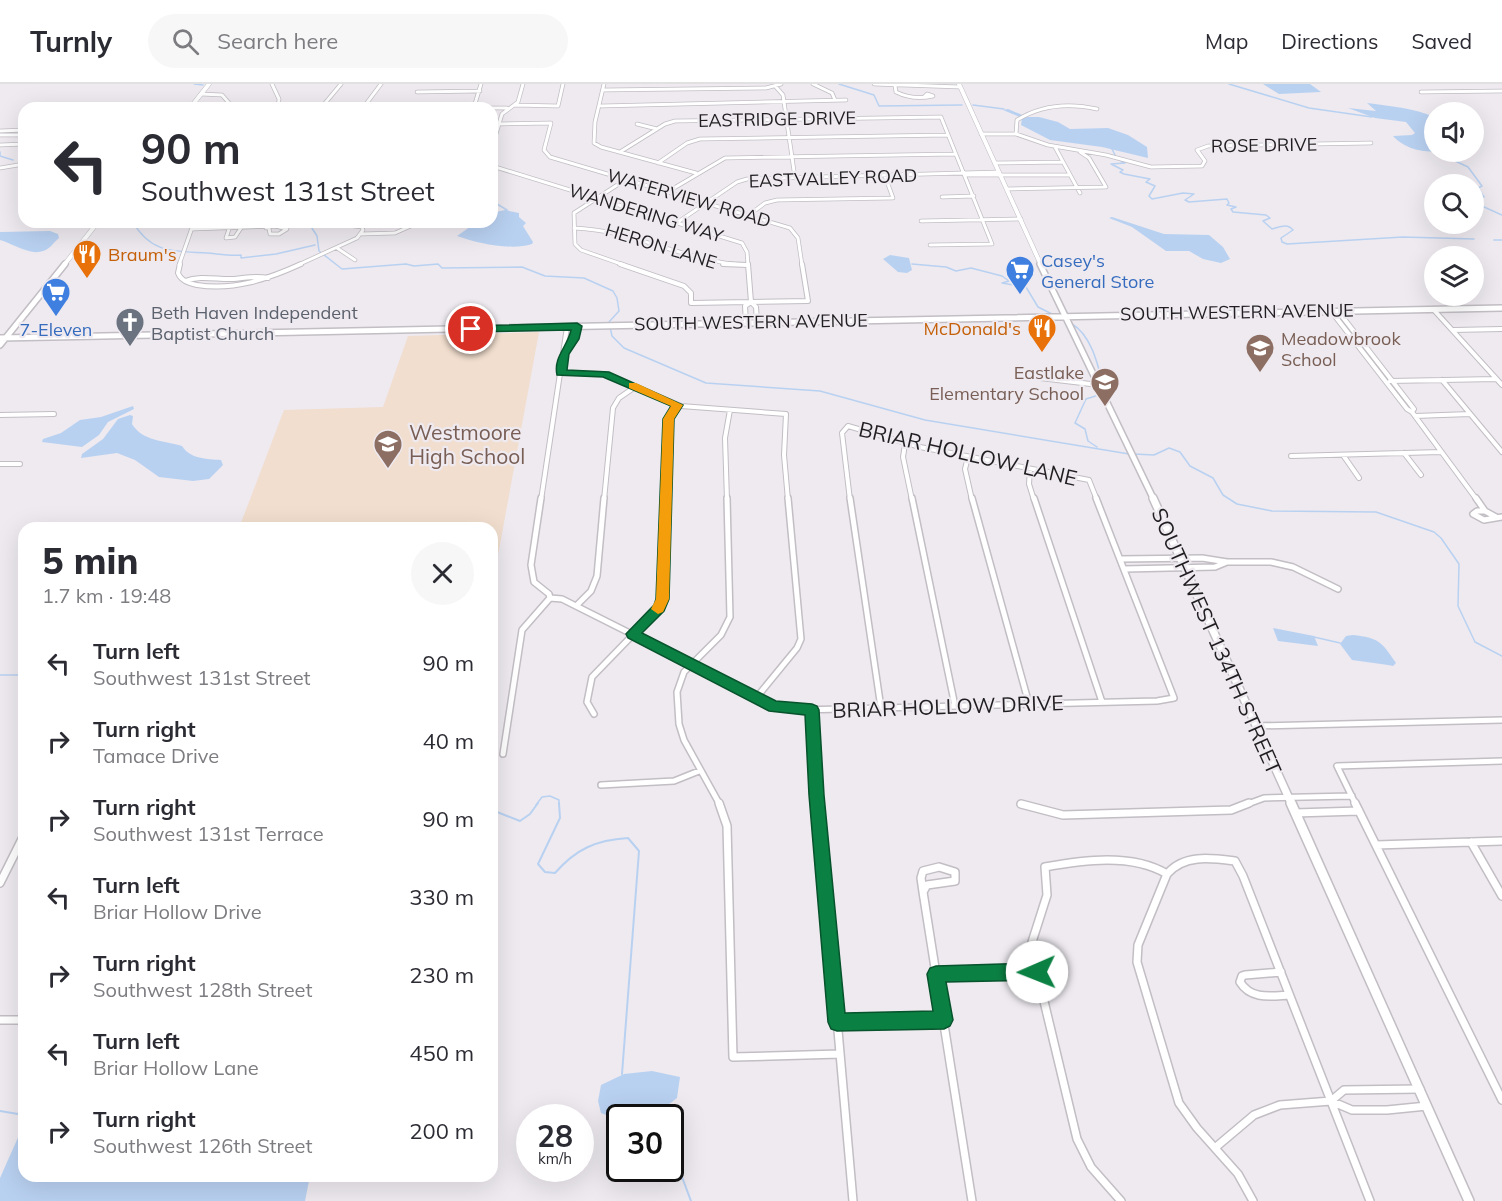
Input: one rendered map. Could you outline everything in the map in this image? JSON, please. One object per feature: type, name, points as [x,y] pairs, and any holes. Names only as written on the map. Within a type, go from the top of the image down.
[{"type":"main road","points":[[195,102],[209,84]]},
{"type":"main road","name":"SOUTHWEST 134TH STREET","points":[[960,85],[1064,315],[1181,558],[1469,1201]]},
{"type":"main road","points":[[0,345],[3,338],[93,228]]},
{"type":"main road","name":"SOUTH WESTERN AVENUE","points":[[3,338],[1502,308]]},
{"type":"street","points":[[272,84],[279,102]]},
{"type":"street","points":[[326,102],[341,84]]},
{"type":"street","points":[[368,102],[381,84]]},
{"type":"street","points":[[476,102],[481,84]]},
{"type":"street","points":[[514,105],[523,84]]},
{"type":"street","points":[[498,108],[514,105],[558,106],[563,84]]},
{"type":"street","points":[[604,84],[593,142],[598,147],[696,173]]},
{"type":"street","points":[[637,84],[637,90]]},
{"type":"street","points":[[603,90],[776,87],[782,84]]},
{"type":"street","points":[[813,84],[832,93],[836,100]]},
{"type":"street","points":[[874,84],[960,85]]},
{"type":"street","points":[[1481,84],[1490,91]]},
{"type":"street","points":[[897,86],[895,90],[908,97],[924,97]]},
{"type":"street","points":[[776,87],[782,91],[795,177]]},
{"type":"street","points":[[417,92],[480,91]]},
{"type":"street","points":[[1421,92],[1502,91]]},
{"type":"street","points":[[200,95],[222,95],[227,102]]},
{"type":"street","points":[[601,106],[846,100]]},
{"type":"street","points":[[1016,134],[1017,120],[1022,116],[1060,107],[1097,109]]},
{"type":"street","points":[[498,127],[507,108]]},
{"type":"street","name":"EASTRIDGE DRIVE","points":[[620,152],[657,129],[675,121],[941,117],[948,135]]},
{"type":"street","name":"WATERVIEW ROAD","points":[[499,124],[551,123],[544,150],[546,155],[625,180],[707,202],[790,228],[796,232],[808,301],[751,302]]},
{"type":"street","points":[[637,124],[657,129]]},
{"type":"street","points":[[0,133],[18,132]]},
{"type":"street","points":[[981,134],[1016,134],[1055,147],[1078,151],[1089,158],[1106,187],[1007,189]]},
{"type":"street","points":[[658,163],[687,143],[698,140],[948,135],[992,244],[930,245]]},
{"type":"street","name":"ROSE DRIVE","points":[[1078,151],[1148,166],[1193,167],[1205,163],[1197,150],[1208,146],[1371,143]]},
{"type":"street","points":[[0,145],[18,144]]},
{"type":"street","points":[[1055,147],[1080,193]]},
{"type":"street","points":[[669,191],[722,159],[956,154]]},
{"type":"street","points":[[995,163],[1063,162]]},
{"type":"street","points":[[0,168],[18,165]]},
{"type":"street","name":"WANDERING WAY","points":[[498,168],[595,199],[628,206],[742,243],[746,248],[751,302],[756,307],[757,322]]},
{"type":"street","name":"EASTVALLEY ROAD","points":[[678,222],[743,179],[965,174],[1070,175]]},
{"type":"street","points":[[749,215],[765,203],[777,200],[893,198],[885,176]]},
{"type":"street","points":[[625,180],[574,213],[576,246],[581,250],[684,286],[691,294],[691,303],[751,302]]},
{"type":"street","points":[[942,197],[974,196]]},
{"type":"street","points":[[921,221],[1021,219]]},
{"type":"street","points":[[266,228],[193,229],[177,270],[180,277],[184,281],[207,286],[246,285],[327,253],[361,234],[395,233],[406,228]]},
{"type":"street","points":[[269,228],[271,234],[279,234],[287,229],[283,228]]},
{"type":"street","points":[[361,234],[362,228]]},
{"type":"street","name":"HERON LANE","points":[[574,228],[602,228],[716,264],[748,265]]},
{"type":"street","points":[[228,229],[226,238],[235,237],[239,229]]},
{"type":"street","points":[[337,248],[355,260]]},
{"type":"street","points":[[184,281],[196,278],[233,279],[260,275],[268,278]]},
{"type":"street","points":[[203,290],[207,286]]},
{"type":"street","name":"WANDERING WAY","points":[[746,322],[746,306],[751,302]]},
{"type":"street","points":[[1433,309],[1502,385]]},
{"type":"street","points":[[1331,311],[1407,409],[1414,414],[1485,511]]},
{"type":"street","points":[[1338,311],[1414,409],[1414,414]]},
{"type":"street","points":[[564,354],[574,339],[577,326]]},
{"type":"street","points":[[503,754],[522,630],[550,598],[549,594],[534,582],[531,565],[567,327]]},
{"type":"street","points":[[1453,330],[1502,329]]},
{"type":"street","points":[[1359,348],[1367,348]]},
{"type":"street","points":[[561,373],[599,373],[678,405],[786,414],[784,455],[801,639],[797,648],[756,698]]},
{"type":"street","points":[[1040,378],[1099,385]]},
{"type":"street","points":[[1386,381],[1496,379]]},
{"type":"street","points":[[1442,380],[1502,452]]},
{"type":"street","points":[[576,606],[591,591],[597,576],[614,404],[635,387]]},
{"type":"street","points":[[594,714],[586,702],[590,680],[659,607],[663,599],[669,419],[678,405]]},
{"type":"street","points":[[730,410],[725,438],[730,617],[724,630],[679,681],[677,714],[682,741],[721,807],[727,826],[733,1057],[840,1054]]},
{"type":"street","points":[[0,415],[54,414]]},
{"type":"street","points":[[1414,414],[1470,414]]},
{"type":"street","name":"BRIAR HOLLOW LANE","points":[[881,708],[841,440],[842,433],[848,426],[905,444],[1089,480],[1120,559]]},
{"type":"street","points":[[905,444],[903,457],[955,706]]},
{"type":"street","points":[[1291,456],[1441,452]]},
{"type":"street","points":[[1404,453],[1421,475]]},
{"type":"street","points":[[1343,455],[1359,478]]},
{"type":"street","points":[[968,457],[965,469],[967,480],[1029,704]]},
{"type":"street","points":[[0,464],[20,464]]},
{"type":"street","points":[[1030,469],[1029,484],[1102,702]]},
{"type":"street","points":[[1477,511],[1485,511],[1499,517],[1484,520],[1473,514],[1477,511]]},
{"type":"street","points":[[1227,562],[1218,566],[1124,569],[1120,559],[1211,558],[1227,562],[1278,563],[1293,567],[1338,589]]},
{"type":"street","name":"BRIAR HOLLOW DRIVE","points":[[550,598],[562,598],[779,708],[812,710],[1157,701],[1174,698],[1124,569]]},
{"type":"street","points":[[812,710],[817,795],[853,1201]]},
{"type":"street","points":[[1256,726],[1502,720]]},
{"type":"street","points":[[1502,761],[1336,766],[1502,1100]]},
{"type":"street","points":[[601,785],[674,781],[699,771]]},
{"type":"street","points":[[1021,804],[1063,815],[1232,810],[1240,809],[1255,800],[1352,796]]},
{"type":"street","points":[[1295,813],[1359,811]]},
{"type":"street","points":[[1376,845],[1502,841]]},
{"type":"street","points":[[1471,842],[1502,896]]},
{"type":"street","points":[[0,883],[18,847]]},
{"type":"street","points":[[1253,1201],[1238,1172],[1192,1122],[1179,1103],[1137,962],[1138,945],[1167,874],[1174,865],[1189,860],[1235,861],[1243,876],[1370,1201]]},
{"type":"street","points":[[1121,1201],[1091,1167],[1077,1139],[1037,972],[1032,942],[1047,895],[1045,867],[1057,864],[1132,862],[1151,866],[1167,874]]},
{"type":"street","points":[[923,892],[927,885],[955,881],[955,872],[946,867],[926,869],[922,874],[923,892],[972,1201]]},
{"type":"street","points":[[936,974],[1037,972]]},
{"type":"street","points":[[1281,972],[1245,975],[1242,976],[1240,982],[1246,992],[1252,995],[1289,994]]},
{"type":"street","points":[[0,1020],[18,1020]]},
{"type":"street","points":[[837,1022],[944,1020]]},
{"type":"street","points":[[1331,1101],[1344,1090],[1420,1089]]},
{"type":"street","points":[[1216,1148],[1239,1126],[1263,1110],[1293,1103],[1331,1101],[1352,1110],[1387,1110],[1427,1106]]},
{"type":"shaded area","name":"Westmoore High School","points":[[539,332],[498,555],[498,522],[241,522],[284,410],[383,407],[408,336]]},
{"type":"water","points":[[1263,84],[1310,84],[1321,92],[1279,94]]},
{"type":"water","points":[[1367,103],[1424,113],[1424,151],[1410,148],[1393,136],[1415,133],[1406,122],[1375,118],[1348,108],[1376,111]]},
{"type":"water","points":[[1008,109],[1027,117],[1039,117],[1058,122],[1070,129],[1108,128],[1128,135],[1147,147],[1148,158],[1102,147],[1050,140],[1021,125],[1022,118],[1003,110]]},
{"type":"water","points":[[505,210],[519,213],[519,217],[526,223],[523,226],[532,244],[504,246],[457,236],[468,228],[498,228],[498,212]]},
{"type":"water","points":[[1109,218],[1164,234],[1209,235],[1223,247],[1230,259],[1221,263],[1203,259],[1189,251],[1166,251],[1132,227]]},
{"type":"water","points":[[50,231],[58,234],[59,238],[47,249],[38,252],[27,251],[0,240],[0,232]]},
{"type":"water","points":[[890,255],[909,258],[912,270],[907,273],[898,272],[883,259]]},
{"type":"water","points":[[133,406],[134,409],[108,422],[99,435],[82,447],[42,442],[43,439],[61,433],[80,420],[101,417]]},
{"type":"water","points":[[133,416],[132,424],[142,434],[182,446],[194,456],[221,460],[223,465],[209,479],[193,481],[159,477],[135,460],[117,453],[81,458],[82,454],[103,439],[118,419]]},
{"type":"water","points":[[1273,628],[1314,636],[1318,646],[1278,641]]},
{"type":"water","points":[[1353,635],[1379,642],[1396,663],[1393,666],[1352,660],[1340,644],[1346,636]]},
{"type":"water","points":[[652,1071],[680,1077],[677,1098],[669,1104],[606,1104],[606,1115],[601,1113],[598,1101],[601,1085],[624,1074]]},
{"type":"water","points":[[18,1138],[18,1182],[309,1182],[305,1201],[0,1201],[0,1178]]},
{"type":"waterway","points":[[194,84],[203,85]]},
{"type":"waterway","points":[[839,84],[874,95],[879,106],[962,105]]},
{"type":"waterway","points":[[1229,84],[1309,108],[1372,117]]},
{"type":"waterway","points":[[973,105],[1004,109]]},
{"type":"waterway","points":[[1112,149],[1115,155]]},
{"type":"waterway","points":[[0,152],[0,156],[13,160]]},
{"type":"waterway","points":[[1121,161],[1125,163],[1111,164],[1123,170],[1120,172],[1124,174],[1150,179],[1146,182],[1155,186],[1149,196],[1152,199],[1183,193],[1194,194],[1185,200],[1189,202],[1227,199],[1229,203],[1227,205],[1236,207],[1231,209],[1233,212],[1266,215],[1270,218],[1263,221],[1272,229],[1283,226],[1291,228],[1293,230],[1281,238],[1282,242],[1287,244],[1403,237],[1474,239]]},
{"type":"waterway","points":[[1457,162],[1468,167],[1473,174]]},
{"type":"waterway","points":[[498,205],[507,210]]},
{"type":"waterway","points":[[1484,207],[1502,215]]},
{"type":"waterway","points":[[137,228],[148,240],[165,249],[241,255],[241,258],[276,254],[315,245]]},
{"type":"waterway","points":[[312,228],[317,236],[319,251],[342,269],[406,264],[414,266],[438,264],[442,268],[522,267],[545,276],[584,278],[613,291],[617,298],[619,311],[609,322],[612,336],[624,348],[706,383],[820,391],[925,420],[1129,454]]},
{"type":"waterway","points":[[1494,240],[1502,240]]},
{"type":"waterway","points":[[912,264],[946,267],[956,271],[971,268],[1002,276],[1009,281],[1002,283],[1026,287],[1038,307],[1054,315]]},
{"type":"waterway","points":[[1072,324],[1079,329],[1090,345],[1105,392]]},
{"type":"waterway","points":[[1097,447],[1088,441],[1085,429],[1075,423],[1086,399],[1102,394]]},
{"type":"waterway","points":[[1134,454],[1154,455],[1169,448],[1180,452],[1190,466],[1213,478],[1223,495],[1237,504],[1272,511],[1376,512],[1434,532],[1441,538],[1459,564],[1458,606],[1475,642],[1502,656]]},
{"type":"waterway","points":[[1314,637],[1340,643]]},
{"type":"waterway","points":[[0,675],[18,675]]},
{"type":"waterway","points":[[536,805],[542,797],[550,796],[559,800],[559,803]]},
{"type":"waterway","points":[[498,812],[520,821],[530,814],[538,803]]},
{"type":"waterway","points":[[559,803],[560,818],[538,864],[545,872],[555,873],[579,852],[606,841],[628,838],[639,851],[622,1074]]},
{"type":"waterway","points":[[0,1111],[18,1114]]},
{"type":"waterway","points":[[684,1182],[691,1201]]},
{"type":"slow traffic","points":[[632,386],[678,405],[669,419],[663,599],[658,609]]},
{"type":"place","name":"Braum's","points":[[87,280]]},
{"type":"place","name":"Casey's General Store","points":[[1020,296]]},
{"type":"place","name":"7-Eleven","points":[[56,318]]},
{"type":"place","name":"Beth Haven Independent Baptist Church","points":[[130,348]]},
{"type":"place","name":"McDonald's","points":[[1042,354]]},
{"type":"place","name":"Meadowbrook School","points":[[1260,374]]},
{"type":"place","name":"Eastlake Elementary School","points":[[1105,408]]},
{"type":"place","name":"Westmoore High School","points":[[388,470]]},
{"type":"route","points":[[471,329],[577,326],[573,342],[564,354],[561,373],[605,374],[678,405],[669,419],[663,599],[655,612],[632,634],[774,707],[812,710],[817,795],[837,1022],[944,1020],[936,974],[1037,972]]}]
